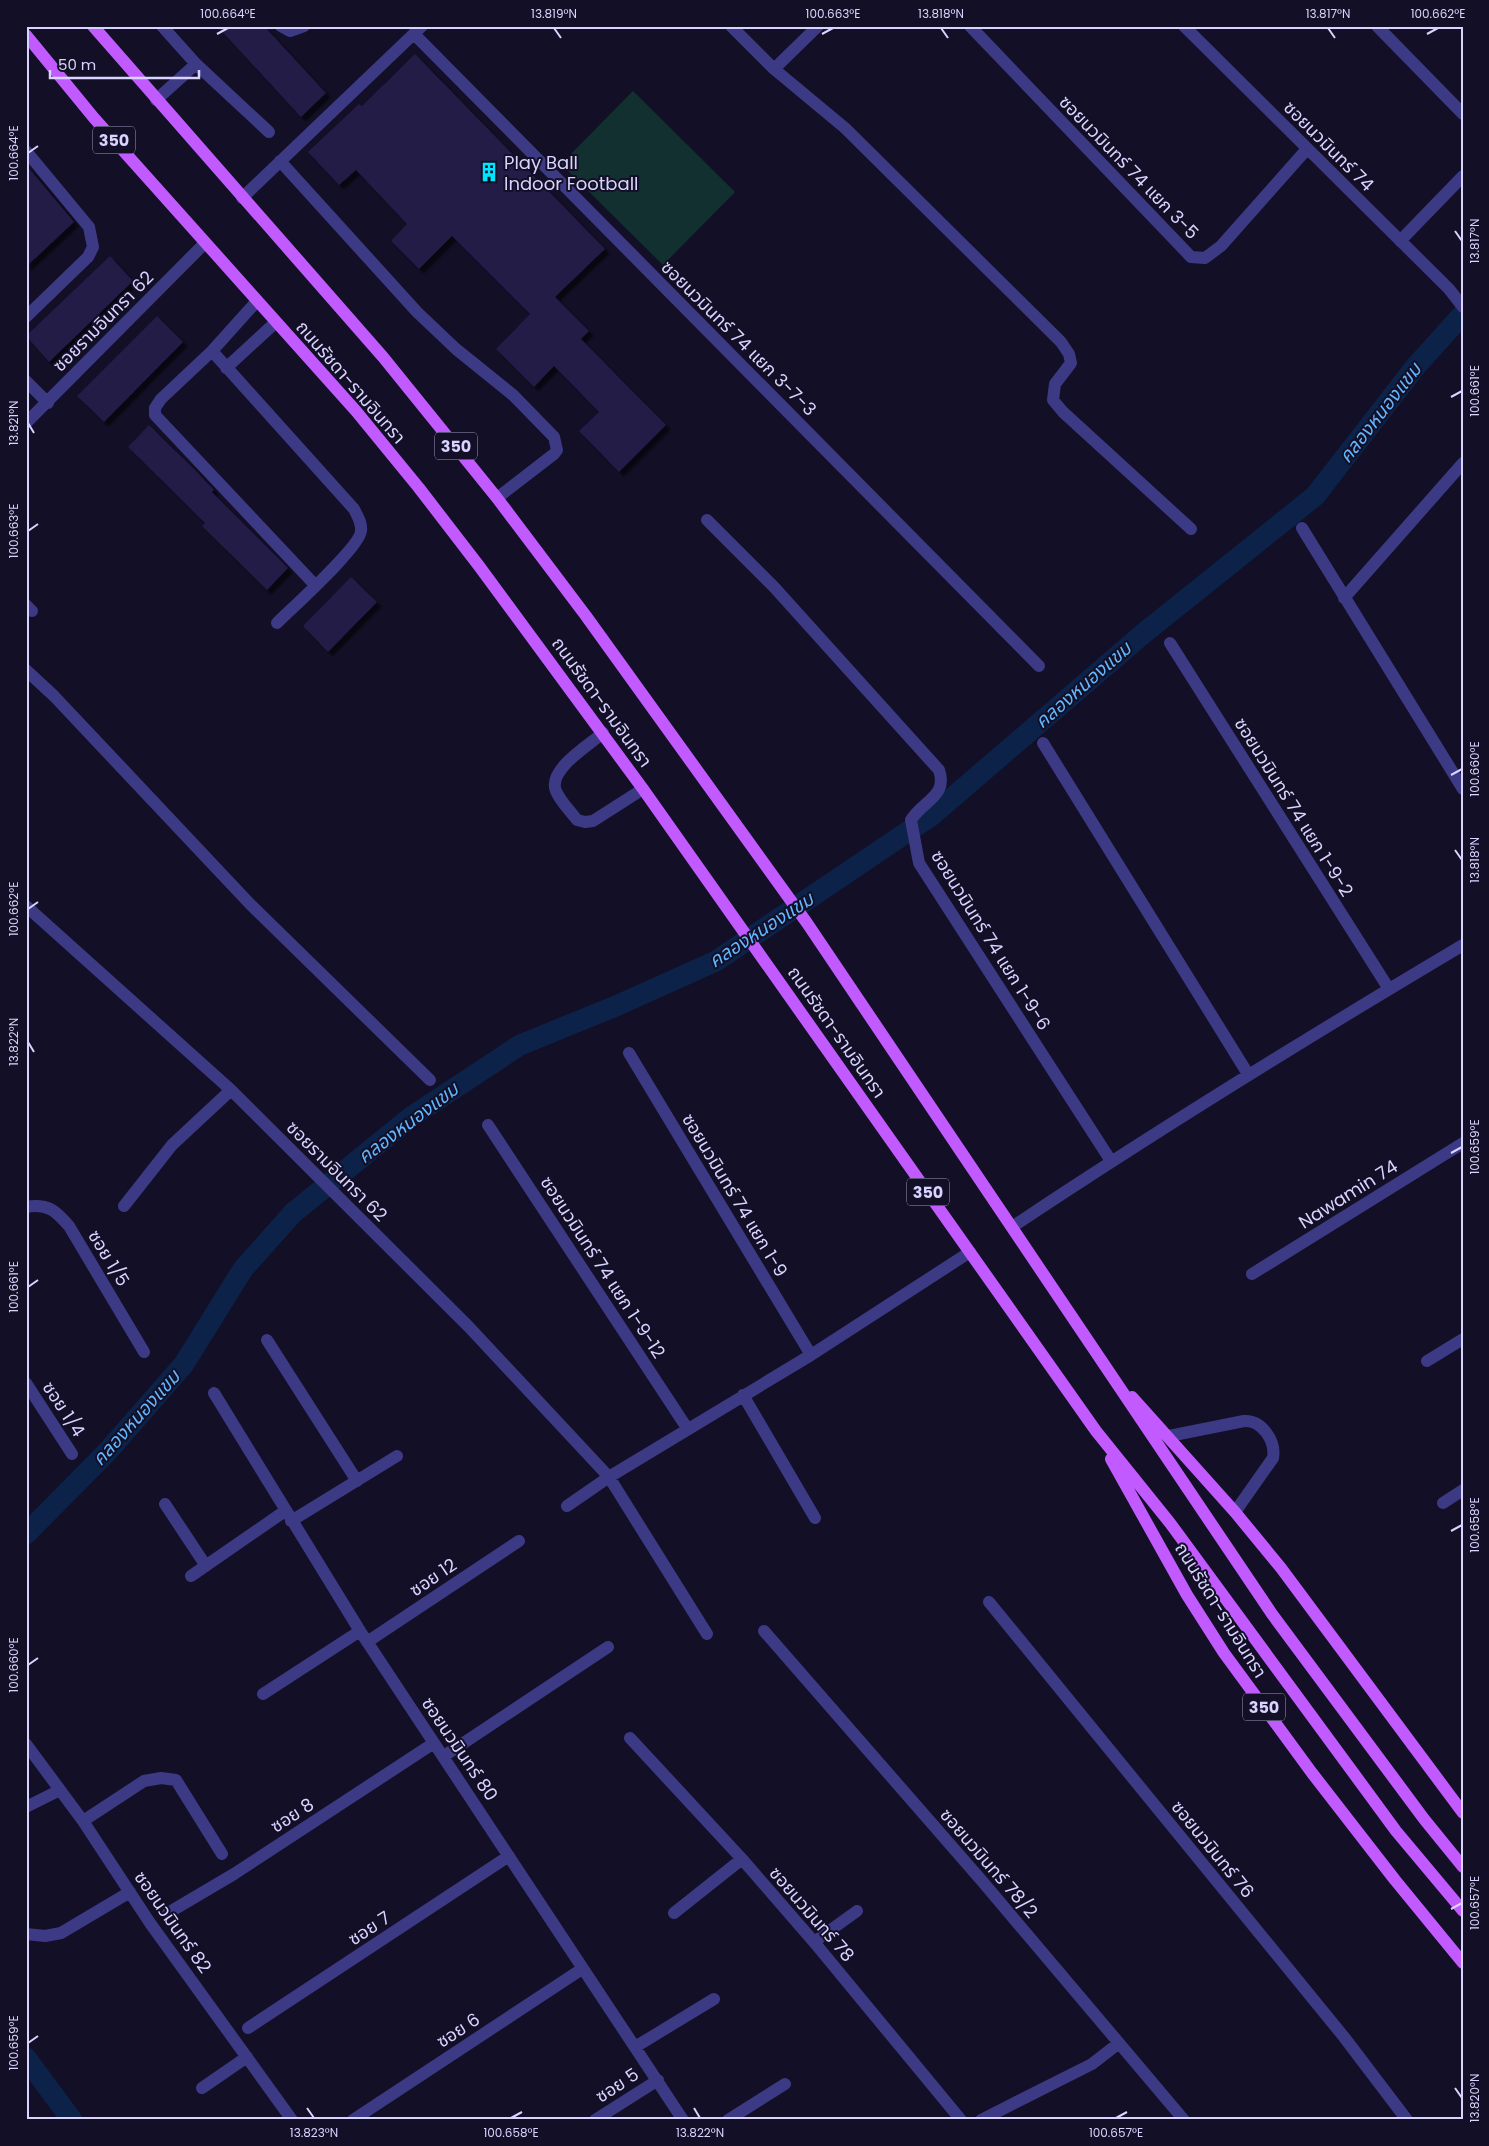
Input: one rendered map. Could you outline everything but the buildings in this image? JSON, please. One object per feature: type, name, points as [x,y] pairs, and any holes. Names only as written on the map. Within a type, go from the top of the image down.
[{"type":"main road","name":"ถนนรัชดา-รามอินทรา","points":[[93,26],[242,198],[319,281],[384,357],[497,498],[586,616],[786,892],[1272,1614],[1424,1819],[1463,1867]]},
{"type":"main road","name":"ถนนรัชดา-รามอินทรา","points":[[26,35],[94,118],[356,411],[419,488],[644,789],[1096,1431],[1170,1523],[1396,1831],[1463,1911]]},
{"type":"main road","name":"ถนนรัชดา-รามอินทรา","points":[[1103,1365],[1235,1512],[1286,1576],[1463,1813]]},
{"type":"main road","name":"ถนนรัชดา-รามอินทรา","points":[[1096,1431],[1187,1595],[1224,1653],[1312,1773],[1395,1880],[1463,1963]]},
{"type":"street","points":[[162,26],[196,64],[269,132]]},
{"type":"street","points":[[280,26],[290,31],[304,26]]},
{"type":"street","points":[[730,26],[774,69],[844,128],[1061,342],[1069,354],[1071,363],[1055,384],[1053,400],[1063,412],[1190,529]]},
{"type":"street","points":[[774,69],[818,26]]},
{"type":"street","name":"ซอยนวมินทร์ 74 แยก 3-5","points":[[970,26],[1191,257],[1205,258],[1221,246],[1308,149]]},
{"type":"street","name":"ซอยนวมินทร์ 74","points":[[1184,26],[1450,289],[1463,307]]},
{"type":"street","points":[[1377,26],[1463,114]]},
{"type":"street","points":[[242,198],[418,30]]},
{"type":"street","name":"ซอยนวมินทร์ 74 แยก 3-7-3","points":[[418,30],[1039,666]]},
{"type":"street","points":[[156,100],[196,64]]},
{"type":"street","points":[[26,151],[89,227],[93,247],[88,257],[26,317]]},
{"type":"street","points":[[280,161],[423,318],[456,349],[513,395],[554,437],[557,450],[554,454],[497,498]]},
{"type":"street","points":[[1400,241],[1463,176]]},
{"type":"street","name":"ซอยรามอินทรา 62","points":[[26,423],[205,243]]},
{"type":"street","points":[[257,301],[212,351],[161,399],[155,408],[155,416],[315,585]]},
{"type":"street","points":[[226,368],[276,322]]},
{"type":"street","points":[[212,351],[354,509],[361,522],[361,533],[357,542],[341,561],[277,623]]},
{"type":"street","points":[[26,381],[48,402]]},
{"type":"street","points":[[1344,598],[1463,463]]},
{"type":"street","name":"ซอยนวมินทร์ 74 แยก 1-9-6","points":[[707,520],[774,587],[939,770],[943,781],[940,789],[919,809],[911,820],[919,863],[1111,1161]]},
{"type":"street","points":[[1302,528],[1463,788]]},
{"type":"street","name":"ซอยนวมินทร์ 74 แยก 1-9-2","points":[[1170,643],[1389,989]]},
{"type":"street","points":[[26,670],[54,696],[250,904],[430,1080]]},
{"type":"street","points":[[603,733],[559,770],[555,780],[556,791],[577,820],[593,821],[644,789]]},
{"type":"street","points":[[1043,743],[1248,1074]]},
{"type":"street","name":"ซอยรามอินทรา 62","points":[[26,906],[231,1090],[469,1327],[609,1477],[706,1634]]},
{"type":"street","points":[[1012,1228],[1111,1161],[1248,1074],[1463,945]]},
{"type":"street","name":"ซอยนวมินทร์ 74 แยก 1-9","points":[[629,1053],[811,1355]]},
{"type":"street","points":[[124,1206],[172,1145],[231,1090]]},
{"type":"street","name":"ซอยนวมินทร์ 74 แยก 1-9-12","points":[[488,1125],[687,1428]]},
{"type":"street","name":"Nawamin 74","points":[[1252,1274],[1463,1143]]},
{"type":"street","name":"ซอย 1/5","points":[[26,1206],[39,1204],[56,1211],[69,1226],[144,1352]]},
{"type":"street","points":[[567,1506],[687,1428],[811,1355],[970,1252]]},
{"type":"street","points":[[1426,1361],[1463,1339]]},
{"type":"street","points":[[267,1340],[357,1481]]},
{"type":"street","name":"ซอย 1/4","points":[[26,1384],[72,1454]]},
{"type":"street","name":"ซอยนวมินทร์ 80","points":[[214,1393],[363,1636],[683,2120]]},
{"type":"street","points":[[742,1395],[816,1518]]},
{"type":"street","points":[[1168,1436],[1244,1421],[1252,1421],[1259,1424],[1272,1441],[1274,1449],[1273,1458],[1235,1512]]},
{"type":"street","points":[[191,1576],[288,1516],[357,1481],[397,1456]]},
{"type":"street","points":[[1443,1503],[1463,1490]]},
{"type":"street","points":[[165,1504],[206,1566]]},
{"type":"street","name":"ซอย 12","points":[[263,1694],[363,1636],[519,1540]]},
{"type":"street","name":"ซอยนวมินทร์ 76","points":[[989,1602],[1344,2037],[1407,2120]]},
{"type":"street","name":"ซอยนวมินทร์ 78/2","points":[[764,1631],[982,1881],[1184,2120]]},
{"type":"street","points":[[444,1756],[608,1647]]},
{"type":"street","name":"ซอยนวมินทร์ 78","points":[[630,1738],[742,1859],[814,1942],[960,2120]]},
{"type":"street","name":"ซอย 8","points":[[168,1913],[234,1874],[434,1742]]},
{"type":"street","name":"ซอยนวมินทร์ 82","points":[[26,1744],[83,1821],[130,1892],[292,2120]]},
{"type":"street","points":[[83,1821],[144,1781],[161,1778],[176,1780],[222,1854]]},
{"type":"street","points":[[26,1807],[60,1790]]},
{"type":"street","name":"ซอย 7","points":[[248,2028],[509,1856]]},
{"type":"street","points":[[674,1913],[742,1859]]},
{"type":"street","points":[[26,1934],[45,1936],[60,1933],[130,1892]]},
{"type":"street","points":[[814,1942],[857,1911]]},
{"type":"street","name":"ซอย 6","points":[[353,2120],[582,1969]]},
{"type":"street","points":[[636,2047],[714,1999]]},
{"type":"street","points":[[981,2120],[1092,2064],[1119,2043]]},
{"type":"street","points":[[202,2088],[247,2057]]},
{"type":"street","name":"ซอย 5","points":[[595,2120],[658,2080]]},
{"type":"street","points":[[728,2120],[785,2084]]},
{"type":"green space","points":[[633,91],[735,192],[663,265],[561,164]]},
{"type":"waterway","name":"คลองหนองแขม","points":[[26,1534],[108,1451],[184,1364],[243,1269],[293,1213],[411,1117],[520,1045],[616,1006],[716,961],[931,816],[1144,633],[1315,496],[1416,366],[1463,314]]},
{"type":"waterway","points":[[26,2058],[72,2120]]},
{"type":"place","name":"Play Ball Indoor Football","points":[[489,172]]}]
